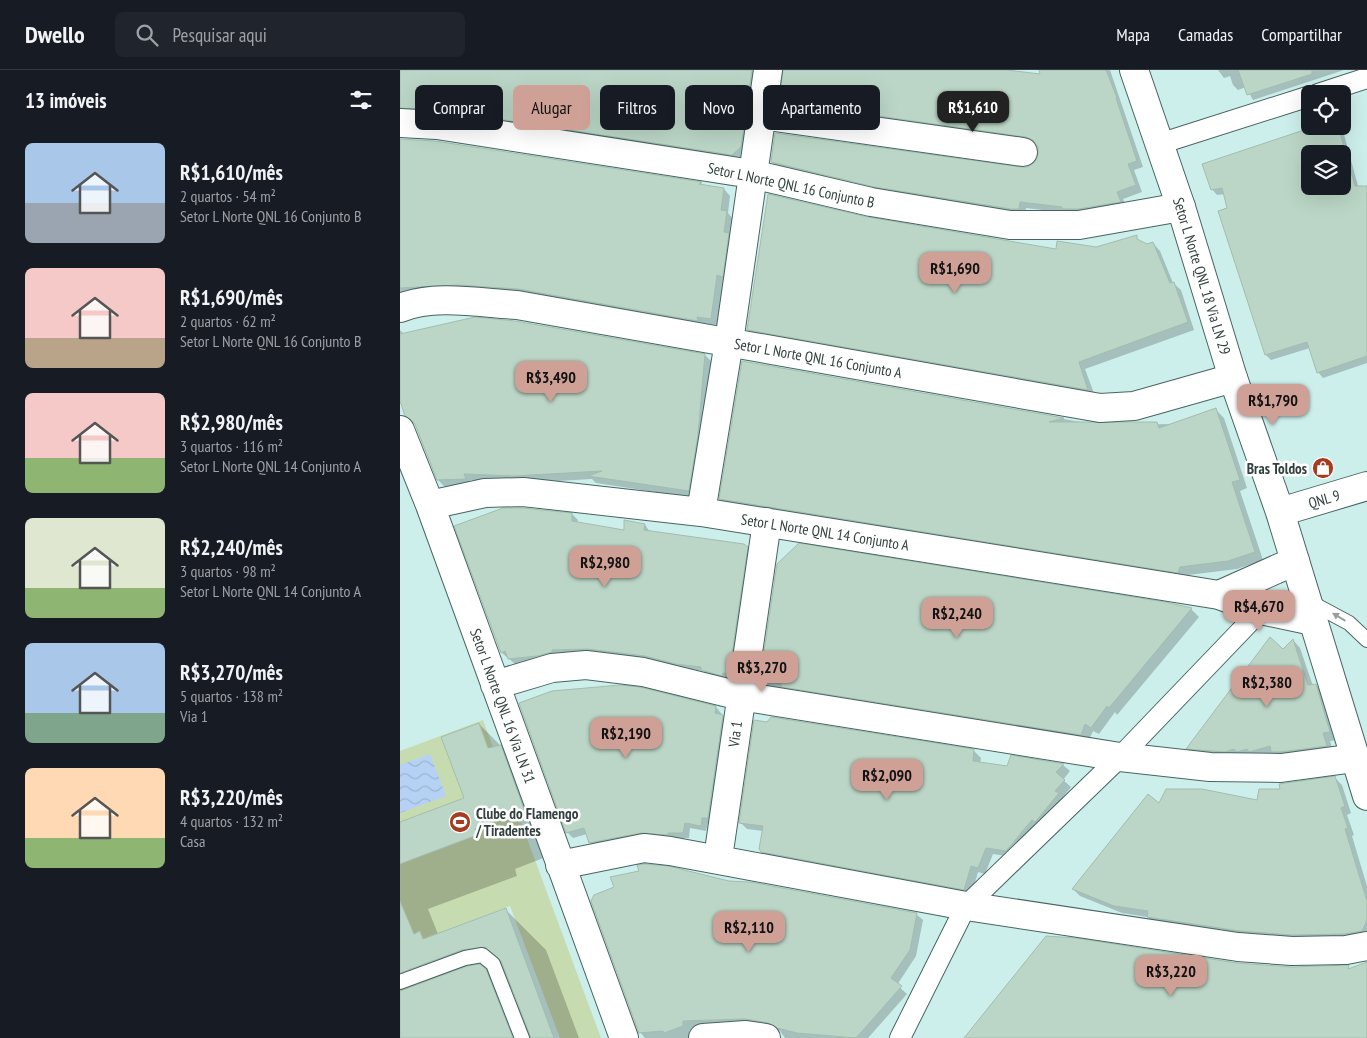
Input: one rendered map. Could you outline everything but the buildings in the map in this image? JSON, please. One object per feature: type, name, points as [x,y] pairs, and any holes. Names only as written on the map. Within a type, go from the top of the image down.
[{"type":"street","points":[[701,512],[729,342],[768,70]]},
{"type":"street","name":"Setor L Norte QNL 18 Via LN 29","points":[[1134,70],[1181,207],[1233,378],[1280,512],[1367,796]]},
{"type":"street","points":[[1346,85],[1367,78]]},
{"type":"street","points":[[1159,144],[1301,99]]},
{"type":"street","points":[[761,115],[1023,152]]},
{"type":"street","name":"Setor L Norte QNL 16 Conjunto B","points":[[400,123],[437,125],[752,174],[871,202],[1010,225],[1079,225],[1181,207]]},
{"type":"street","name":"Setor L Norte QNL 16 Conjunto A","points":[[400,308],[409,304],[449,300],[517,305],[1100,408],[1134,406],[1233,378]]},
{"type":"street","name":"Setor L Norte QNL 16 Via LN 31","points":[[400,430],[430,505],[624,1038]]},
{"type":"street","name":"QNL 9","points":[[1280,512],[1367,486]]},
{"type":"street","name":"Setor L Norte QNL 14 Conjunto A","points":[[430,505],[485,493],[523,492],[701,512],[1219,595],[1261,610],[1310,611]]},
{"type":"street","name":"Via 1","points":[[718,858],[740,696],[767,522]]},
{"type":"street","points":[[1219,595],[1295,561]]},
{"type":"street","points":[[900,1038],[966,906],[1120,757],[1261,610]]},
{"type":"street","points":[[495,684],[552,668],[586,665],[643,672],[740,696],[1120,757],[1210,767],[1281,768],[1355,758]]},
{"type":"street","points":[[560,865],[644,848],[718,858],[966,906],[1238,947],[1292,951],[1346,950],[1367,946]]},
{"type":"street","points":[[703,1038],[746,1035],[766,1038]]},
{"type":"lane","points":[[1310,611],[1339,617],[1360,632],[1367,640]]},
{"type":"lane","points":[[400,982],[465,958],[482,955],[489,958],[522,1038]]},
{"type":"green space","name":"Clube do Flamengo / Tiradentes","points":[[483,720],[601,1038],[560,1038],[510,906],[400,948],[400,751]]},
{"type":"water","points":[[430,754],[446,796],[400,813],[400,765]]},
{"type":"place","name":"Bras Toldos","points":[[1323,468]]},
{"type":"place","name":"Clube do Flamengo / Tiradentes","points":[[460,822]]}]
